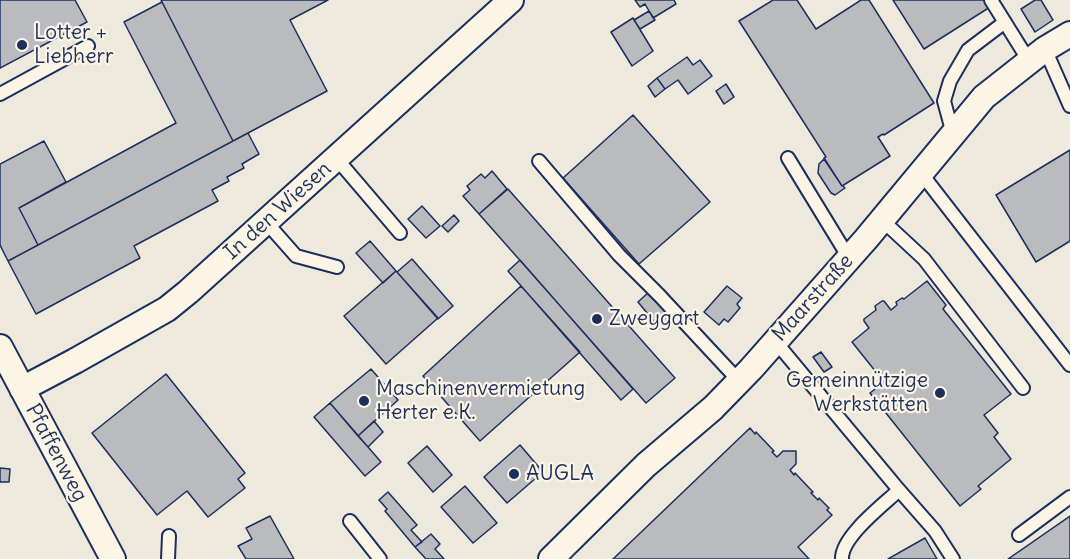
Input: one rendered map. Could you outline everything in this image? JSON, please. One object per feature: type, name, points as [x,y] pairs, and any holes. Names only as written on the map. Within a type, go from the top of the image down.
[{"type":"street","name":"In den Wiesen","points":[[22,389],[167,309],[511,0]]},
{"type":"street","name":"Maarstraße","points":[[550,559],[646,465],[713,408],[739,381],[882,220],[984,97],[1037,55],[1070,34]]},
{"type":"street","name":"Pfaffenweg","points":[[0,347],[112,559]]},
{"type":"lane","points":[[991,0],[1005,22],[1037,55],[1070,106]]},
{"type":"lane","points":[[953,135],[944,101],[950,81],[968,50],[1005,22]]},
{"type":"lane","points":[[0,94],[88,46]]},
{"type":"lane","points":[[336,158],[400,233]]},
{"type":"lane","points":[[788,158],[849,258]]},
{"type":"lane","points":[[539,161],[619,255],[739,381]]},
{"type":"lane","points":[[921,173],[1070,365]]},
{"type":"lane","points":[[882,220],[924,259],[1023,388]]},
{"type":"lane","points":[[266,222],[296,256],[337,267]]},
{"type":"lane","points":[[776,341],[935,531],[952,559]]},
{"type":"lane","points":[[842,559],[842,553],[859,526],[899,490]]},
{"type":"lane","points":[[1019,536],[1070,497]]},
{"type":"lane","points":[[350,521],[380,559]]},
{"type":"lane","points":[[168,559],[169,536]]},
{"type":"building","name":"Lotter + Liebherr","points":[[0,0],[75,0],[87,22],[0,68]]},
{"type":"building","points":[[161,0],[328,0],[290,20],[327,91],[233,141]]},
{"type":"building","points":[[635,0],[674,0],[676,4],[653,18],[645,4],[640,7]]},
{"type":"building","points":[[773,0],[797,0],[816,29],[861,0],[869,0],[934,103],[878,137],[890,156],[842,186],[739,21]]},
{"type":"building","points":[[893,0],[985,0],[990,7],[924,49]]},
{"type":"building","points":[[1035,0],[1041,0],[1053,20],[1035,32],[1021,9]]},
{"type":"building","points":[[162,2],[233,141],[38,245],[19,208],[176,123],[124,22]]},
{"type":"building","points":[[649,11],[655,20],[640,29],[634,20]]},
{"type":"building","points":[[633,18],[653,51],[632,66],[611,32]]},
{"type":"building","points":[[687,57],[693,65],[700,60],[712,76],[688,94],[678,80],[665,89],[657,78]]},
{"type":"building","points":[[657,78],[665,89],[655,97],[648,86]]},
{"type":"building","points":[[726,84],[734,97],[724,104],[716,91]]},
{"type":"building","points":[[633,115],[710,202],[639,264],[563,178]]},
{"type":"building","points":[[248,133],[259,154],[242,164],[244,168],[227,177],[229,181],[212,190],[218,201],[134,246],[140,258],[36,314],[8,261]]},
{"type":"building","points":[[44,141],[66,182],[19,208],[38,245],[8,261],[0,245],[0,164]]},
{"type":"building","points":[[1070,150],[1070,241],[1036,262],[996,195]]},
{"type":"building","points":[[824,159],[845,188],[835,195],[831,193],[818,173],[819,164]]},
{"type":"building","points":[[492,171],[507,189],[479,214],[463,196],[470,190],[467,186],[481,174],[485,178]]},
{"type":"building","name":"Zweygart","points":[[508,189],[675,378],[646,403],[479,214]]},
{"type":"building","points":[[422,206],[440,226],[426,238],[408,219]]},
{"type":"building","points":[[454,215],[459,221],[448,232],[442,226]]},
{"type":"building","points":[[370,241],[396,271],[383,283],[356,253]]},
{"type":"building","points":[[412,259],[453,306],[438,319],[397,272]]},
{"type":"building","points":[[520,260],[633,389],[621,400],[508,271]]},
{"type":"building","points":[[396,271],[438,318],[386,364],[344,316]]},
{"type":"building","name":"Gemeinnützige Werkstätten","points":[[927,281],[946,305],[943,309],[1011,394],[984,415],[998,433],[994,437],[1011,459],[978,486],[981,489],[960,506],[870,393],[884,382],[852,342],[869,328],[864,319],[876,310],[875,306],[884,301],[891,310],[897,305],[896,302],[904,299]]},
{"type":"building","points":[[521,286],[580,352],[480,441],[423,376]]},
{"type":"building","points":[[727,286],[742,298],[737,304],[740,308],[728,322],[724,319],[719,325],[704,312]]},
{"type":"building","points":[[650,291],[674,319],[661,330],[638,302]]},
{"type":"building","points":[[821,352],[832,367],[824,372],[813,357]]},
{"type":"building","name":"Maschinenvermietung Herter e.K.","points":[[371,369],[398,400],[358,436],[330,403]]},
{"type":"building","points":[[166,374],[245,473],[238,479],[245,488],[208,517],[187,491],[157,515],[92,433]]},
{"type":"building","points":[[330,403],[381,462],[365,476],[314,417]]},
{"type":"building","points":[[374,421],[383,432],[368,447],[358,436]]},
{"type":"building","points":[[750,428],[774,451],[772,452],[777,457],[783,451],[796,451],[796,464],[790,470],[813,492],[811,493],[818,500],[819,498],[829,508],[827,510],[832,515],[798,547],[809,559],[613,559]]},
{"type":"building","name":"AUGLA","points":[[520,445],[543,472],[507,503],[484,477]]},
{"type":"building","points":[[427,446],[452,475],[433,492],[408,463]]},
{"type":"building","points":[[0,468],[10,469],[9,482],[0,482]]},
{"type":"building","points":[[465,486],[497,523],[473,543],[441,507]]},
{"type":"building","points":[[388,492],[417,525],[411,530],[422,542],[415,547],[385,511],[387,509],[379,500]]},
{"type":"building","points":[[270,516],[294,559],[246,559],[238,546],[252,539],[246,528]]},
{"type":"building","points":[[1070,516],[1070,559],[1008,559]]},
{"type":"building","points":[[431,534],[440,544],[435,549],[444,559],[426,559],[415,547]]},
{"type":"building","points":[[925,538],[937,559],[888,559]]},
{"type":"place","name":"Lotter + Liebherr","points":[[22,45]]},
{"type":"place","name":"Zweygart","points":[[597,319]]},
{"type":"place","name":"Gemeinnützige Werkstätten","points":[[940,393]]},
{"type":"place","name":"Maschinenvermietung Herter e.K.","points":[[364,401]]},
{"type":"place","name":"AUGLA","points":[[514,474]]}]
